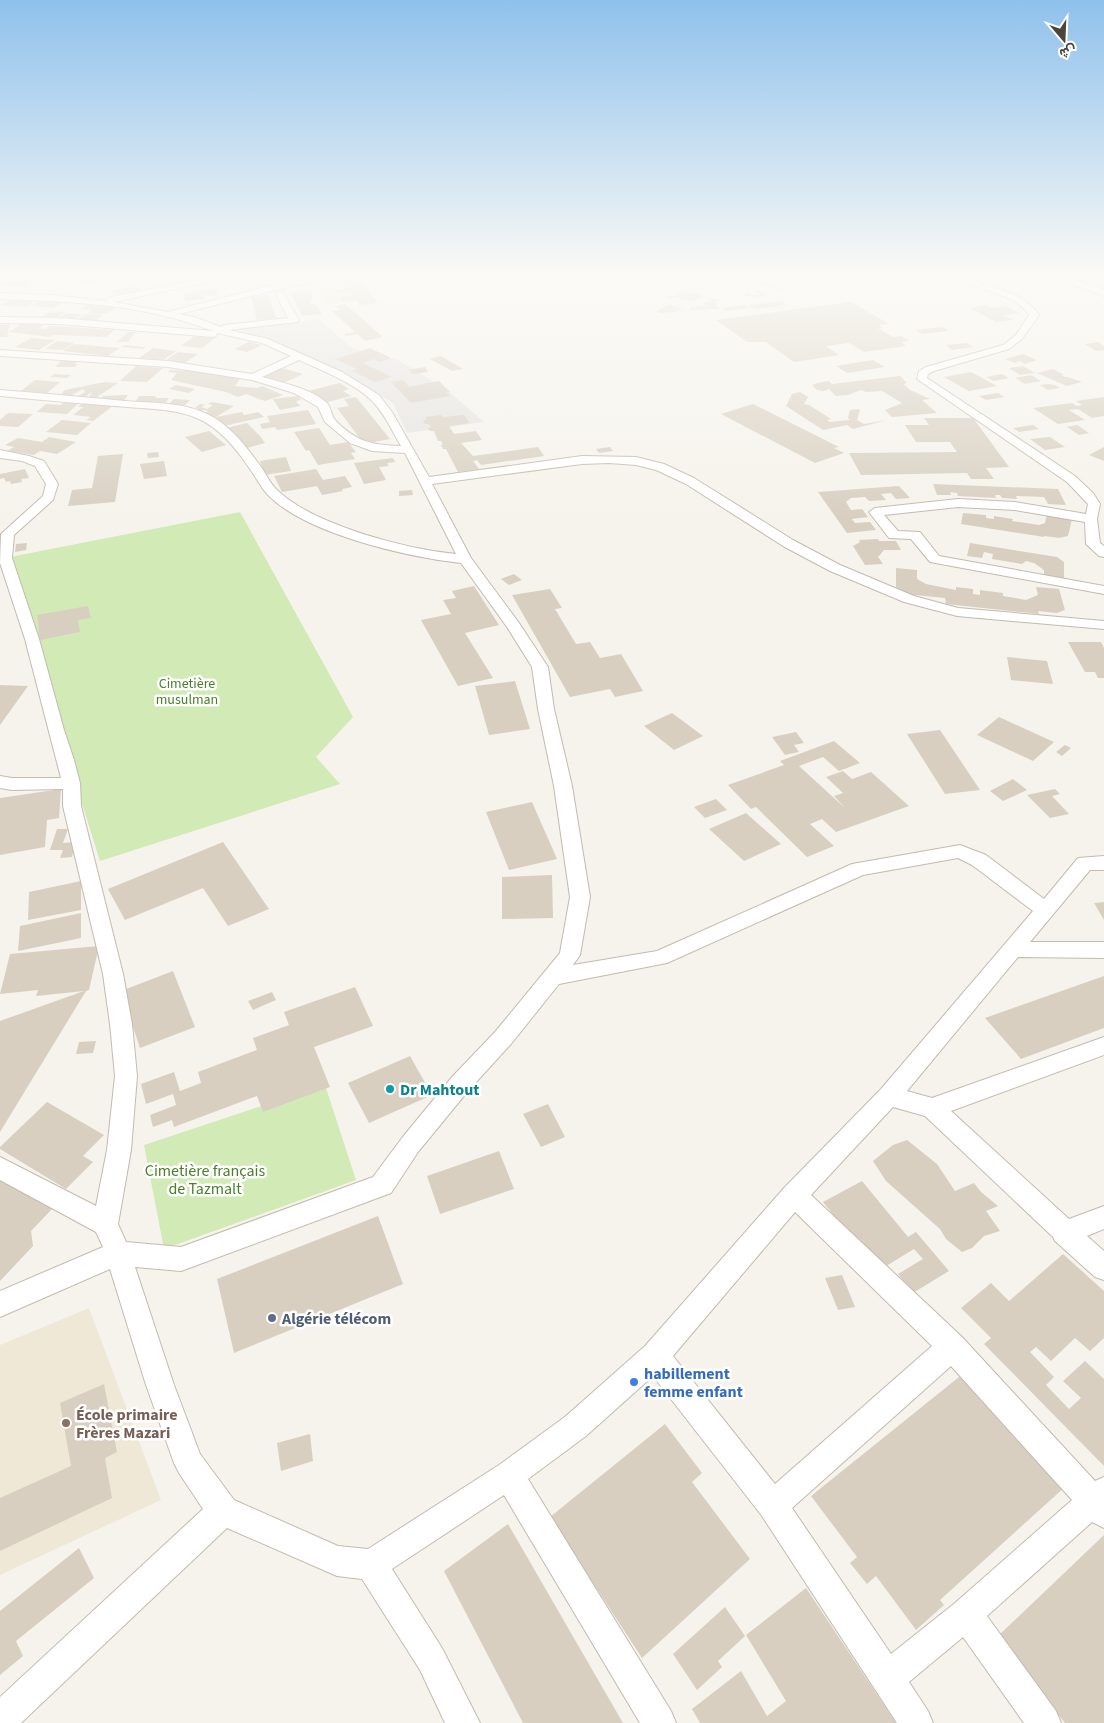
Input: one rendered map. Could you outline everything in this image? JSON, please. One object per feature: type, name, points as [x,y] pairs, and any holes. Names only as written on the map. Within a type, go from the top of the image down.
[{"type":"street","points":[[56,357],[168,364],[253,377],[298,391],[313,399],[322,405],[329,420],[354,441],[372,448],[410,450]]},
{"type":"street","points":[[253,377],[296,357]]},
{"type":"street","points":[[0,1304],[118,1253],[181,1259],[382,1185],[410,1145],[460,1084],[503,1038],[570,955],[580,897],[563,786],[546,709],[540,667],[514,626],[465,559],[410,450],[388,412],[375,398],[338,374],[302,357]]},
{"type":"street","points":[[970,357],[930,369],[923,374],[922,378],[1071,479],[1090,496],[1094,504],[1091,519],[1093,544],[1104,553]]},
{"type":"street","points":[[0,359],[63,358]]},
{"type":"street","points":[[0,393],[160,407],[186,411],[204,417],[216,425],[240,448],[272,492],[312,518],[392,549],[424,555],[465,559]]},
{"type":"street","points":[[0,454],[24,458],[40,464],[52,484],[49,496],[8,534],[5,558],[32,639],[71,783],[72,806],[113,974],[121,1024],[126,1076],[119,1150],[106,1224],[118,1253],[160,1385],[189,1463],[223,1512],[337,1561],[371,1565],[509,1475],[576,1426],[655,1356],[794,1195],[889,1096],[1085,864],[1104,864]]},
{"type":"street","points":[[425,481],[582,460],[636,461],[660,467],[690,481],[788,543],[835,568],[909,600],[958,612],[1104,625]]},
{"type":"street","points":[[1091,519],[1015,506],[958,503],[875,512],[894,535],[915,535],[935,559],[1104,590]]},
{"type":"street","points":[[0,782],[12,784],[71,783]]},
{"type":"street","points":[[552,977],[660,958],[859,869],[960,851],[979,860],[1045,910]]},
{"type":"street","points":[[1013,949],[1104,950]]},
{"type":"street","points":[[932,1108],[1104,1046]]},
{"type":"street","points":[[889,1096],[932,1108],[1064,1233],[1104,1268]]},
{"type":"street","points":[[0,1168],[106,1224]]},
{"type":"street","points":[[794,1195],[952,1347],[1101,1502],[887,1678]]},
{"type":"street","points":[[1064,1233],[1104,1217]]},
{"type":"street","points":[[773,1505],[952,1347]]},
{"type":"street","points":[[655,1356],[773,1505],[916,1723]]},
{"type":"street","points":[[509,1475],[659,1723]]},
{"type":"street","points":[[0,1720],[223,1512]]},
{"type":"street","points":[[371,1565],[431,1659],[463,1723]]},
{"type":"street","points":[[966,1614],[1044,1723]]},
{"type":"shaded area","points":[[309,357],[388,357],[398,360],[447,390],[484,422],[407,433],[393,403],[326,364]]},
{"type":"shaded area","name":"École primaire Frères Mazari","points":[[89,1308],[161,1500],[0,1575],[0,1345]]},
{"type":"green space","name":"Cimetière musulman","points":[[240,512],[353,717],[316,757],[340,784],[100,861],[5,558]]},
{"type":"green space","name":"Cimetière français de Tazmalt","points":[[325,1085],[356,1180],[164,1249],[144,1145]]},
{"type":"building","points":[[140,357],[167,357],[163,360]]},
{"type":"building","points":[[170,357],[193,357],[185,363],[165,361]]},
{"type":"building","points":[[390,357],[379,362],[374,359],[363,363],[392,377],[375,382],[352,371],[357,369],[335,359]]},
{"type":"building","points":[[443,357],[463,369],[452,371],[430,359]]},
{"type":"building","points":[[788,357],[824,357],[794,362]]},
{"type":"building","points":[[1031,357],[1037,360],[1025,364],[1020,361],[1015,363],[1005,359]]},
{"type":"building","points":[[873,360],[885,367],[847,373],[836,366]]},
{"type":"building","points":[[61,361],[77,361],[75,364],[78,364],[75,367],[55,367]]},
{"type":"building","points":[[136,366],[163,368],[147,382],[120,381]]},
{"type":"building","points":[[1023,366],[1035,373],[1020,375],[1009,368]]},
{"type":"building","points":[[425,367],[428,372],[413,374],[409,370]]},
{"type":"building","points":[[282,368],[303,374],[281,384],[263,378]]},
{"type":"building","points":[[1053,369],[1065,377],[1082,382],[1067,386],[1037,373]]},
{"type":"building","points":[[170,370],[206,372],[240,379],[235,386],[257,388],[262,386],[283,395],[265,401],[246,394],[238,397],[226,392],[171,380],[177,373],[168,372]]},
{"type":"building","points":[[971,372],[997,386],[969,391],[944,377]]},
{"type":"building","points":[[54,374],[71,375],[67,378],[50,377]]},
{"type":"building","points":[[1002,374],[1009,378],[994,381],[986,377]]},
{"type":"building","points":[[1031,375],[1041,381],[1025,384],[1015,378]]},
{"type":"building","points":[[900,376],[907,383],[903,384],[910,390],[930,399],[922,400],[937,413],[892,417],[885,410],[902,403],[882,391],[866,392],[861,390],[848,395],[836,396],[829,389],[824,391],[817,390],[812,385],[829,381],[832,384]]},
{"type":"building","points":[[35,380],[60,382],[47,393],[21,391]]},
{"type":"building","points":[[403,380],[409,387],[439,381],[450,392],[446,392],[450,396],[411,403],[391,382]]},
{"type":"building","points":[[105,382],[118,383],[94,399],[88,399],[92,392],[85,397],[78,396],[85,392],[83,389],[70,396],[60,395],[65,390]]},
{"type":"building","points":[[340,383],[349,389],[343,391],[351,396],[324,403],[308,391]]},
{"type":"building","points":[[1048,384],[1060,388],[1048,390],[1040,385]]},
{"type":"building","points":[[176,385],[195,389],[189,393],[169,389]]},
{"type":"building","points":[[800,392],[808,397],[804,404],[809,405],[831,419],[827,420],[830,422],[850,420],[848,418],[850,410],[858,409],[860,410],[857,420],[864,424],[887,420],[853,429],[847,425],[823,430],[786,406],[792,394]]},
{"type":"building","points":[[998,393],[1005,397],[986,400],[979,396]]},
{"type":"building","points":[[128,395],[123,402],[101,400],[103,396]]},
{"type":"building","points":[[139,396],[169,398],[165,404],[134,404]]},
{"type":"building","points":[[298,396],[301,400],[296,401],[300,406],[280,410],[273,399]]},
{"type":"building","points":[[356,397],[390,439],[364,444],[337,408],[349,406],[344,399]]},
{"type":"building","points":[[1104,397],[1104,416],[1092,418],[1078,409],[1069,410],[1085,420],[1058,424],[1033,408],[1072,403],[1077,406],[1082,405],[1076,401]]},
{"type":"building","points":[[174,399],[190,400],[185,405],[169,404]]},
{"type":"building","points":[[64,401],[80,402],[67,414],[37,412],[46,404],[61,405]]},
{"type":"building","points":[[212,402],[234,406],[216,417],[203,415],[208,411],[192,412],[200,404],[205,405],[201,407],[207,409],[213,405],[208,404]]},
{"type":"building","points":[[83,403],[113,406],[93,421],[86,420],[91,417],[73,415],[83,407],[78,407]]},
{"type":"building","points":[[753,404],[839,447],[834,448],[844,453],[815,463],[721,414]]},
{"type":"building","points":[[308,410],[316,424],[277,430],[275,427],[262,429],[260,424],[270,422],[267,416]]},
{"type":"building","points":[[242,412],[244,415],[258,412],[264,417],[224,426],[216,417]]},
{"type":"building","points":[[8,413],[33,414],[18,427],[0,426],[0,420]]},
{"type":"building","points":[[441,415],[443,417],[464,415],[470,423],[449,426],[454,434],[476,431],[482,440],[461,443],[473,456],[538,447],[544,456],[481,465],[477,460],[473,461],[479,469],[458,472],[446,449],[443,449],[441,441],[438,441],[434,431],[430,431],[428,428],[431,427],[429,424],[425,424],[423,420],[427,420],[425,417]]},
{"type":"building","points":[[924,418],[973,418],[1009,467],[986,468],[994,479],[971,479],[967,473],[861,475],[849,453],[957,452],[950,442],[916,442],[905,425],[929,425]]},
{"type":"building","points":[[62,420],[91,423],[77,435],[46,432]]},
{"type":"building","points":[[247,423],[265,443],[247,448],[226,428]]},
{"type":"building","points":[[1033,425],[1039,429],[1019,432],[1013,428]]},
{"type":"building","points":[[1077,425],[1089,433],[1079,435],[1067,427]]},
{"type":"building","points":[[319,428],[330,445],[348,442],[356,452],[351,453],[355,459],[318,465],[309,450],[306,451],[294,432]]},
{"type":"building","points":[[209,431],[226,445],[202,452],[185,437]]},
{"type":"building","points":[[49,437],[76,442],[57,454],[40,451],[34,455],[7,451],[14,447],[5,445],[18,438],[42,442]]},
{"type":"building","points":[[1050,437],[1065,447],[1045,450],[1030,439]]},
{"type":"building","points":[[610,447],[613,451],[599,453],[596,449]]},
{"type":"building","points":[[1104,447],[1104,461],[1089,455]]},
{"type":"building","points":[[158,452],[159,457],[148,458],[147,453]]},
{"type":"building","points":[[123,454],[115,502],[68,506],[72,490],[92,488],[98,456]]},
{"type":"building","points":[[286,457],[291,471],[264,475],[260,461]]},
{"type":"building","points":[[393,458],[395,462],[387,463],[389,466],[379,467],[386,480],[364,484],[354,463]]},
{"type":"building","points":[[164,461],[167,476],[144,479],[140,464]]},
{"type":"building","points":[[25,469],[29,478],[21,479],[22,482],[11,484],[10,481],[6,482],[4,478],[0,479],[0,474]]},
{"type":"building","points":[[316,469],[323,480],[345,476],[352,487],[342,489],[343,491],[322,495],[317,486],[282,492],[274,476]]},
{"type":"building","points":[[933,484],[1058,489],[1066,505],[1048,504],[1044,497],[1016,496],[1017,499],[1002,498],[1000,495],[995,495],[996,498],[958,496],[957,493],[950,492],[951,495],[937,495]]},
{"type":"building","points":[[899,486],[910,498],[896,499],[891,493],[881,494],[886,500],[869,501],[865,497],[851,498],[846,502],[851,510],[862,509],[868,517],[852,519],[855,523],[870,522],[876,530],[847,533],[818,492]]},
{"type":"building","points":[[412,490],[413,495],[399,496],[399,491]]},
{"type":"building","points":[[963,513],[986,515],[986,518],[994,519],[994,516],[1013,519],[1012,521],[1039,525],[1045,523],[1047,514],[1072,519],[1068,536],[1059,538],[961,524]]},
{"type":"building","points":[[878,539],[879,541],[896,541],[901,550],[884,550],[878,557],[883,564],[865,565],[853,546],[860,542],[859,540]]},
{"type":"building","points":[[27,543],[26,550],[15,552],[16,544]]},
{"type":"building","points":[[970,543],[1057,557],[1064,562],[1064,580],[1044,577],[1044,570],[1034,563],[1026,561],[1022,564],[992,559],[993,554],[984,552],[982,558],[967,556]]},
{"type":"building","points":[[896,568],[917,570],[917,579],[926,584],[956,590],[956,587],[973,589],[973,594],[980,595],[980,590],[1003,593],[1003,596],[1026,600],[1038,595],[1036,587],[1059,589],[1065,610],[1057,613],[1038,611],[1039,614],[946,604],[945,598],[905,594],[896,587]]},
{"type":"building","points":[[514,574],[522,580],[509,585],[501,579]]},
{"type":"building","points":[[474,586],[499,625],[465,633],[493,678],[458,686],[421,620],[451,614],[443,600],[456,598],[452,591]]},
{"type":"building","points":[[550,589],[562,608],[555,609],[576,644],[590,642],[600,658],[621,654],[643,691],[615,697],[610,689],[570,697],[512,595]]},
{"type":"building","points":[[88,606],[91,618],[78,620],[80,632],[40,640],[37,615]]},
{"type":"building","points":[[1068,642],[1101,642],[1104,648],[1104,678],[1098,678],[1095,672],[1085,672]]},
{"type":"building","points":[[1007,657],[1047,661],[1053,684],[1011,680]]},
{"type":"building","points":[[515,681],[530,729],[489,735],[475,686]]},
{"type":"building","points":[[0,685],[28,686],[0,725]]},
{"type":"building","points":[[672,713],[703,736],[674,750],[644,726]]},
{"type":"building","points":[[999,717],[1054,742],[1033,761],[977,735]]},
{"type":"building","points":[[940,730],[980,790],[945,794],[907,734]]},
{"type":"building","points":[[796,732],[804,743],[794,745],[799,752],[785,755],[772,737]]},
{"type":"building","points":[[834,741],[860,763],[839,771],[823,757],[799,766],[845,808],[834,796],[843,793],[826,777],[843,771],[852,779],[871,772],[909,806],[836,832],[822,819],[810,824],[834,846],[807,857],[756,807],[751,809],[728,785],[784,765],[780,761]]},
{"type":"building","points":[[1065,745],[1071,748],[1062,756],[1056,752]]},
{"type":"building","points":[[1013,779],[1027,790],[1003,801],[990,791]]},
{"type":"building","points":[[61,789],[59,818],[47,820],[45,847],[0,855],[0,798]]},
{"type":"building","points":[[1055,789],[1060,794],[1052,796],[1069,814],[1050,818],[1027,795]]},
{"type":"building","points":[[716,799],[727,810],[705,818],[694,807]]},
{"type":"building","points":[[532,802],[557,859],[509,870],[486,812]]},
{"type":"building","points":[[746,813],[781,844],[744,861],[709,829]]},
{"type":"building","points":[[57,829],[68,829],[63,843],[76,842],[72,857],[60,858],[63,850],[50,850]]},
{"type":"building","points":[[223,842],[269,909],[228,926],[203,888],[125,920],[108,889]]},
{"type":"building","points":[[552,875],[553,918],[502,919],[502,877]]},
{"type":"building","points":[[81,881],[81,910],[28,920],[29,892]]},
{"type":"building","points":[[1104,902],[1104,920],[1094,903]]},
{"type":"building","points":[[81,913],[81,938],[18,951],[20,926]]},
{"type":"building","points":[[99,946],[89,990],[86,991],[0,1132],[0,1021],[84,991],[36,996],[38,990],[0,994],[10,954]]},
{"type":"building","points":[[173,971],[195,1027],[140,1048],[121,991]]},
{"type":"building","points":[[1104,976],[1104,1028],[1021,1059],[985,1018]]},
{"type":"building","points":[[355,987],[373,1026],[314,1047],[330,1087],[263,1112],[257,1096],[174,1127],[172,1120],[153,1127],[150,1115],[176,1105],[173,1094],[146,1104],[141,1084],[174,1072],[180,1091],[201,1083],[198,1072],[257,1050],[253,1038],[289,1025],[284,1012]]},
{"type":"building","points":[[272,992],[276,1000],[253,1010],[248,1001]]},
{"type":"building","points":[[96,1041],[93,1053],[76,1054],[79,1042]]},
{"type":"building","name":"Dr Mahtout","points":[[410,1056],[432,1095],[369,1123],[348,1083]]},
{"type":"building","points":[[47,1102],[104,1135],[83,1156],[93,1162],[66,1189],[0,1149]]},
{"type":"building","points":[[548,1104],[565,1137],[541,1147],[523,1114]]},
{"type":"building","points":[[907,1140],[937,1164],[955,1191],[974,1183],[981,1192],[998,1206],[986,1211],[1000,1231],[984,1236],[972,1248],[962,1252],[946,1239],[940,1229],[886,1181],[873,1161],[893,1145]]},
{"type":"building","points":[[499,1151],[514,1189],[440,1214],[427,1176]]},
{"type":"building","points":[[0,1176],[52,1209],[31,1231],[33,1246],[0,1281]]},
{"type":"building","points":[[862,1181],[908,1237],[916,1232],[949,1271],[913,1293],[898,1274],[923,1259],[914,1249],[878,1271],[823,1202]]},
{"type":"building","name":"Algérie télécom","points":[[378,1216],[403,1284],[234,1353],[217,1279]]},
{"type":"building","points":[[1063,1254],[1104,1291],[1104,1338],[1090,1351],[1075,1338],[1051,1361],[1036,1347],[1030,1352],[1054,1377],[1046,1385],[1069,1409],[1081,1398],[1063,1381],[1085,1361],[1104,1379],[1104,1466],[984,1344],[991,1338],[961,1308],[991,1283],[1009,1301]]},
{"type":"building","points":[[842,1275],[855,1307],[838,1310],[825,1278]]},
{"type":"building","points":[[964,1373],[1066,1486],[940,1600],[944,1605],[916,1630],[876,1576],[867,1584],[850,1563],[857,1557],[811,1496]]},
{"type":"building","points":[[104,1384],[117,1452],[105,1458],[112,1498],[0,1551],[0,1498],[71,1466],[60,1403]]},
{"type":"building","points":[[665,1424],[702,1473],[692,1482],[750,1559],[642,1658],[550,1517]]},
{"type":"building","points":[[310,1434],[313,1461],[281,1471],[277,1443]]},
{"type":"building","points":[[508,1524],[623,1723],[523,1723],[444,1571]]},
{"type":"building","points":[[1104,1535],[1104,1723],[1065,1723],[997,1637]]},
{"type":"building","points":[[79,1548],[94,1578],[16,1641],[23,1656],[0,1675],[0,1611]]},
{"type":"building","points":[[806,1588],[896,1723],[700,1723],[692,1709],[741,1671],[767,1716],[786,1701],[746,1635]]},
{"type":"building","points":[[725,1607],[745,1636],[718,1661],[722,1667],[697,1690],[673,1654]]},
{"type":"place","name":"Dr Mahtout","points":[[390,1089]]},
{"type":"place","name":"Algérie télécom","points":[[272,1318]]},
{"type":"place","name":"habillement femme enfant","points":[[634,1382]]},
{"type":"place","name":"École primaire Frères Mazari","points":[[66,1423]]}]
